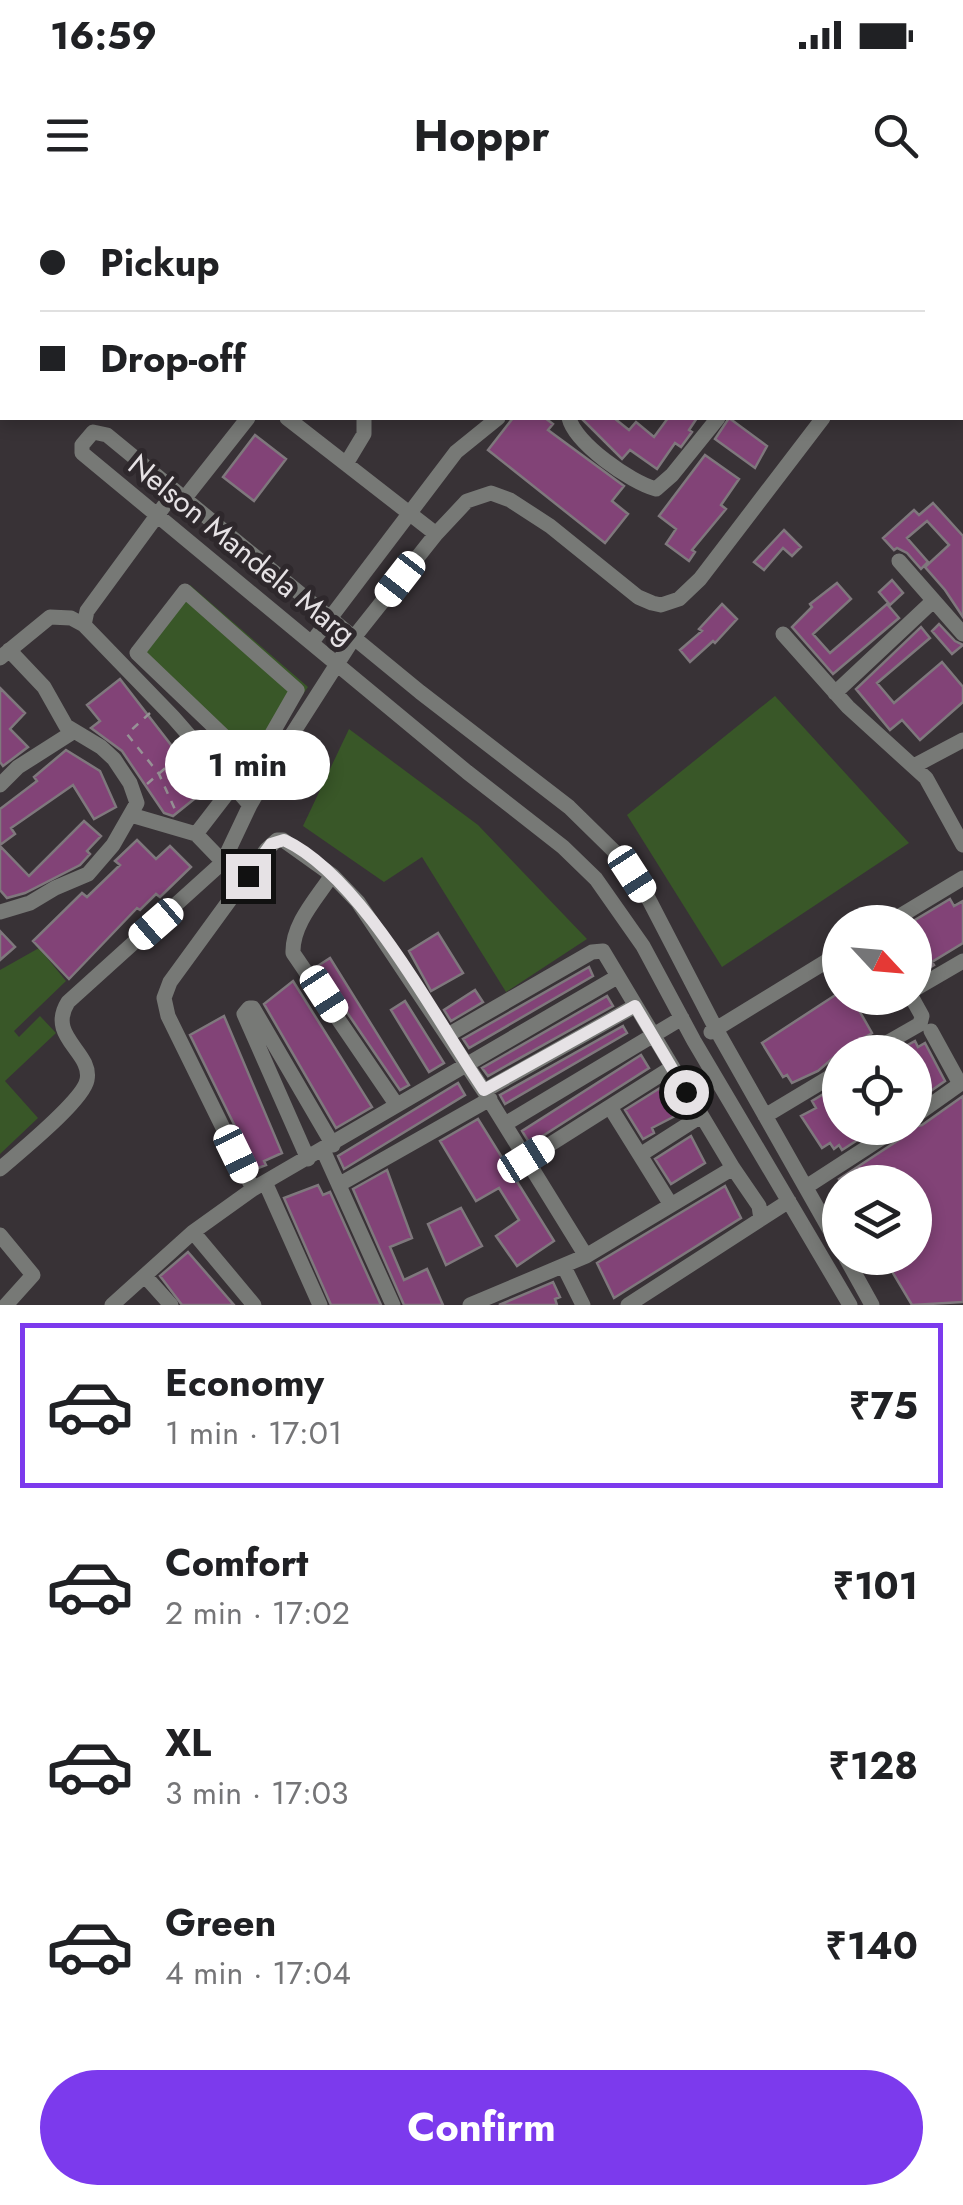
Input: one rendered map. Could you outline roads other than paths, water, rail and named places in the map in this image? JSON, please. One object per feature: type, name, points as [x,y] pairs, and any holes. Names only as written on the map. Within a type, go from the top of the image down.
[{"type":"street","points":[[84,625],[87,612],[156,516],[180,495],[246,420]]},
{"type":"street","points":[[290,420],[436,534]]},
{"type":"street","points":[[346,464],[364,434],[364,420]]},
{"type":"street","points":[[312,642],[456,452],[496,420]]},
{"type":"street","points":[[570,420],[579,436],[604,458],[636,482],[656,489],[716,420]]},
{"type":"street","points":[[0,1169],[86,1085],[84,1066],[62,1028],[61,1018],[68,1002],[223,862],[250,805],[355,636],[467,501],[483,494],[498,494],[550,526],[638,597],[661,605],[671,603],[687,594],[700,579],[821,420]]},
{"type":"street","name":"Nelson Mandela Marg","points":[[822,1216],[716,1029],[646,894],[606,842],[569,807],[462,726],[100,431],[93,432],[82,445],[82,452],[596,879],[643,946],[694,1041],[850,1305]]},
{"type":"street","points":[[899,562],[963,634]]},
{"type":"street","points":[[250,805],[254,765],[297,690],[186,591],[138,653],[254,765]]},
{"type":"street","points":[[835,693],[934,600]]},
{"type":"street","points":[[0,912],[30,903],[88,874],[108,851],[137,803],[122,770],[107,752],[74,732],[60,717],[44,687],[4,654],[50,616],[71,618],[84,625],[174,717],[250,805]]},
{"type":"street","points":[[782,634],[872,731],[914,766],[933,788],[963,845]]},
{"type":"street","points":[[0,785],[18,768],[74,732]]},
{"type":"street","points":[[914,766],[963,740]]},
{"type":"street","points":[[196,834],[234,786]]},
{"type":"street","points":[[131,815],[196,834],[223,862]]},
{"type":"street","points":[[320,1305],[168,1016],[164,998],[170,982],[277,840],[289,842],[332,875],[358,902],[487,1095],[586,1256]]},
{"type":"street","points":[[332,875],[300,923],[293,952],[396,1104]]},
{"type":"street","points":[[918,905],[963,878]]},
{"type":"street","points":[[448,1035],[596,950],[605,954],[732,1168],[759,1206],[761,1219]]},
{"type":"street","points":[[932,979],[963,961]]},
{"type":"street","points":[[694,1041],[822,964]]},
{"type":"street","points":[[112,1305],[193,1232],[259,1186],[617,976]]},
{"type":"street","points":[[340,1184],[635,1006]]},
{"type":"street","points":[[308,1159],[244,1014],[249,1008],[253,1008],[328,1148],[392,1305]]},
{"type":"street","points":[[898,1035],[922,1020],[920,1015]]},
{"type":"street","points":[[505,1124],[682,1018]]},
{"type":"street","points":[[931,1032],[960,1084],[932,1104]]},
{"type":"street","points":[[947,1058],[963,1048]]},
{"type":"street","points":[[526,1159],[672,1068]]},
{"type":"street","points":[[765,1116],[822,1082]]},
{"type":"street","points":[[610,1106],[671,1206]]},
{"type":"street","points":[[640,1155],[701,1116]]},
{"type":"street","points":[[806,1187],[871,1145]]},
{"type":"street","points":[[470,1305],[586,1256],[732,1168]]},
{"type":"street","points":[[628,1305],[788,1201]]},
{"type":"street","points":[[193,1232],[254,1305]]},
{"type":"street","points":[[0,1236],[33,1274],[16,1302]]},
{"type":"street","points":[[564,1266],[583,1305]]},
{"type":"street","points":[[855,1275],[872,1305]]},
{"type":"street","points":[[145,1276],[171,1305]]}]
